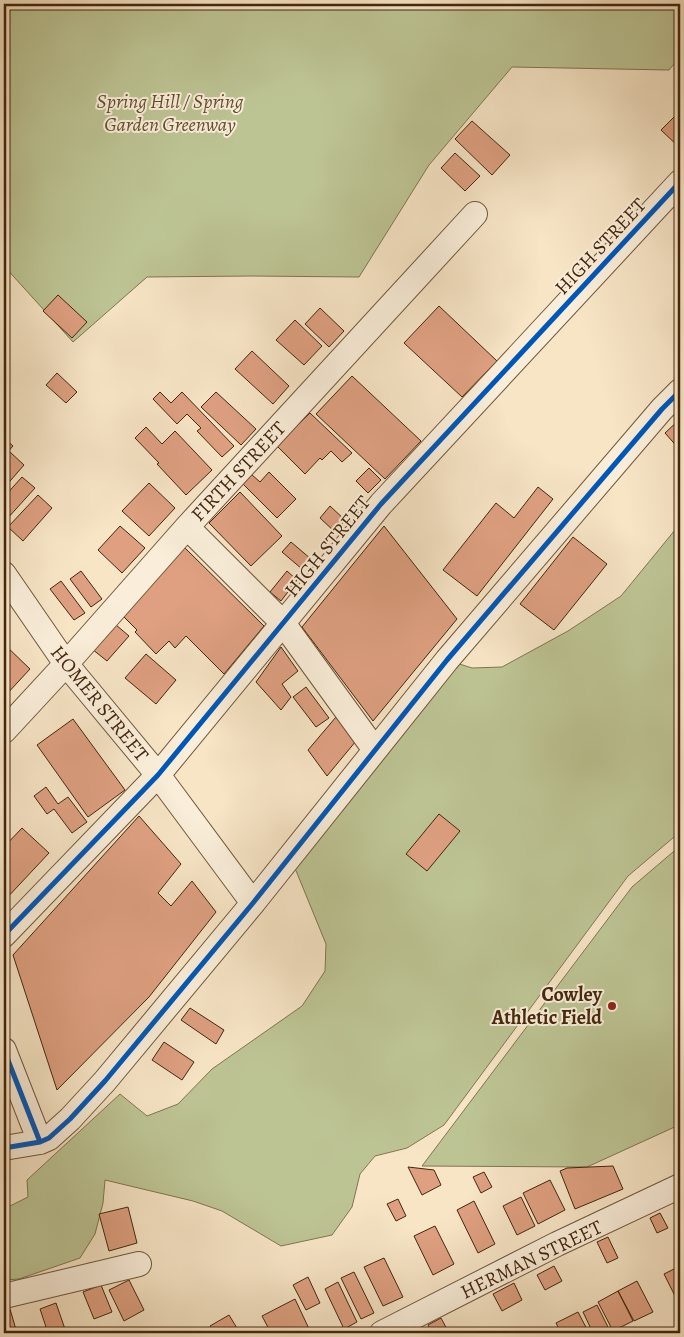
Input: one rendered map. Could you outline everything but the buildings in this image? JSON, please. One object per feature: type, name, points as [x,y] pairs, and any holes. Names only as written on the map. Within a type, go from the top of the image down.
[{"type":"street","name":"HIGH STREET","points":[[4,935],[158,775],[381,504],[680,182]]},
{"type":"street","name":"FIRTH STREET","points":[[4,731],[187,527],[475,214]]},
{"type":"street","points":[[4,1148],[40,1142],[49,1138],[70,1119],[105,1081],[253,903],[447,660],[662,409],[680,391]]},
{"type":"street","points":[[187,527],[283,623],[375,750]]},
{"type":"street","name":"HOMER STREET","points":[[4,574],[66,664],[158,775],[253,903]]},
{"type":"street","points":[[4,1050],[40,1142]]},
{"type":"street","name":"HERMAN STREET","points":[[382,1333],[557,1244],[680,1186]]},
{"type":"street","points":[[4,1296],[139,1264]]},
{"type":"green space","name":"Spring Hill / Spring Garden Greenway","points":[[4,4],[680,4],[680,57],[669,70],[512,67],[429,165],[359,277],[147,277],[73,342],[4,266]]},
{"type":"green space","points":[[675,530],[680,533],[680,832],[628,876],[444,1125],[407,1148],[375,1156],[360,1174],[352,1207],[332,1235],[281,1246],[222,1211],[193,1201],[105,1180],[103,1203],[95,1234],[80,1258],[19,1279],[4,1280],[4,1209],[28,1197],[27,1180],[120,1094],[147,1116],[178,1104],[212,1069],[302,1006],[325,971],[326,944],[290,856],[447,660],[472,668],[502,667],[568,631],[621,596]]},
{"type":"green space","name":"Cowley Athletic Field","points":[[680,846],[680,1127],[679,1125],[587,1167],[422,1166],[632,887]]},
{"type":"cycle path","points":[[4,935],[158,775],[381,504],[680,182]]},
{"type":"cycle path","points":[[4,1148],[40,1142],[49,1138],[70,1119],[105,1081],[253,903],[447,660],[662,409],[680,391]]},
{"type":"cycle path","points":[[4,1050],[40,1142]]},
{"type":"place","name":"Cowley Athletic Field","points":[[612,1006]]}]
